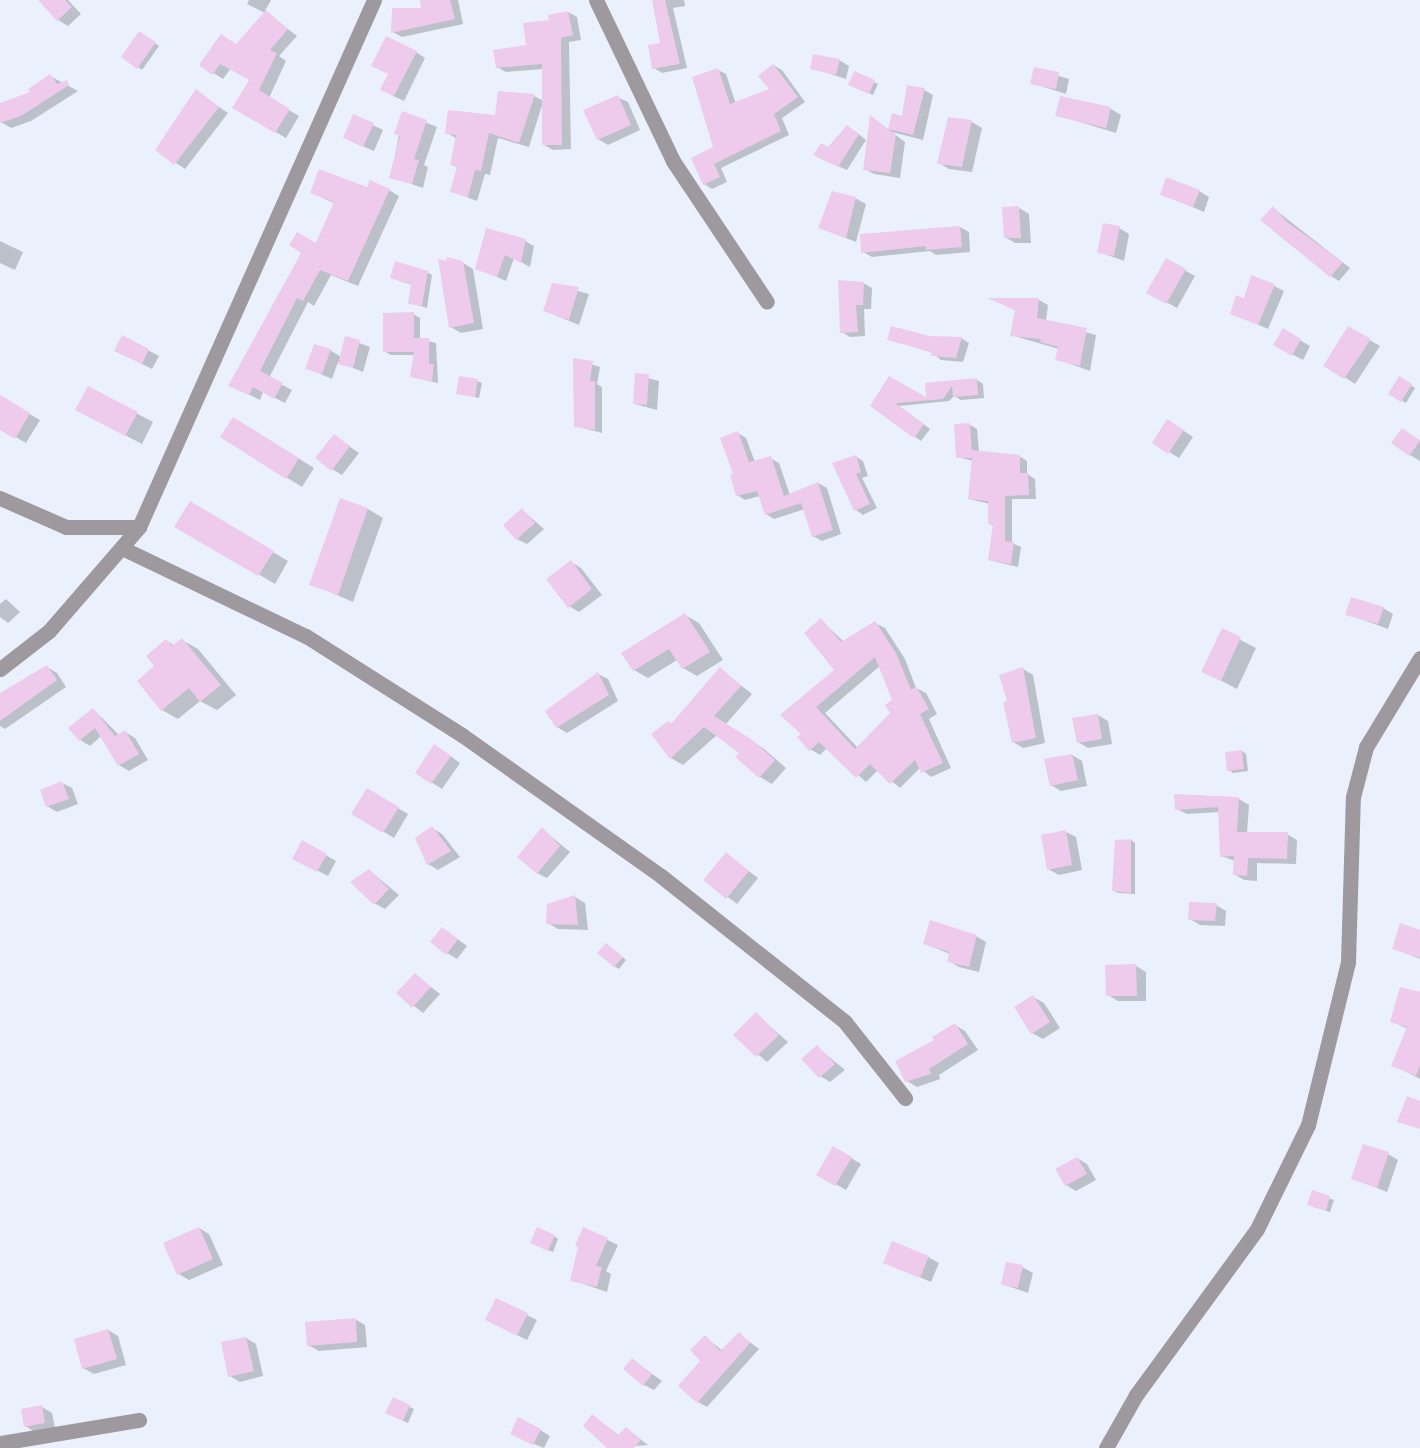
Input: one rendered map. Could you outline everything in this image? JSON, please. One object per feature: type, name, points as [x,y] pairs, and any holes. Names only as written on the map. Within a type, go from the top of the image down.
[{"type":"street","points":[[0,669],[49,631],[139,528],[374,0]]},
{"type":"street","points":[[596,0],[673,161],[767,302]]},
{"type":"street","points":[[0,498],[66,527],[139,528]]},
{"type":"street","points":[[122,548],[306,636],[462,735],[661,876],[845,1022],[905,1098]]},
{"type":"street","points":[[1106,1448],[1136,1395],[1257,1229],[1308,1125],[1348,962],[1353,797],[1366,747],[1420,658]]},
{"type":"street","points":[[0,1443],[140,1420]]},
{"type":"building","points":[[38,0],[65,0],[72,7],[57,21]]},
{"type":"building","points":[[420,0],[450,0],[455,19],[391,33],[392,8],[421,8]]},
{"type":"building","points":[[652,0],[665,0],[680,64],[652,69],[648,45],[660,43]]},
{"type":"building","points":[[266,10],[288,29],[270,50],[277,53],[259,90],[290,109],[275,133],[232,108],[249,80],[220,64],[212,75],[199,65],[221,34],[236,44]]},
{"type":"building","points":[[568,11],[573,35],[561,38],[562,145],[542,145],[542,64],[496,68],[493,50],[526,45],[523,23],[549,20],[548,15]]},
{"type":"building","points":[[139,31],[156,42],[137,69],[121,57]]},
{"type":"building","points":[[386,36],[417,51],[394,96],[380,90],[388,74],[371,66]]},
{"type":"building","points":[[813,54],[840,59],[836,75],[810,69]]},
{"type":"building","points":[[773,64],[798,97],[774,114],[781,131],[714,164],[720,177],[703,185],[691,158],[713,147],[692,77],[718,68],[730,104],[769,89],[758,76]]},
{"type":"building","points":[[1034,67],[1059,72],[1056,89],[1030,84]]},
{"type":"building","points":[[854,71],[875,80],[869,94],[848,85]]},
{"type":"building","points":[[50,74],[57,84],[67,80],[69,85],[21,116],[0,123],[0,103],[30,92],[28,89]]},
{"type":"building","points":[[907,85],[925,88],[913,135],[888,129],[892,113],[902,116]]},
{"type":"building","points":[[196,89],[219,107],[174,165],[155,150]]},
{"type":"building","points":[[498,91],[535,94],[519,143],[489,133],[481,171],[475,170],[468,197],[450,192],[457,166],[450,165],[456,135],[445,134],[448,110],[495,115]]},
{"type":"building","points":[[618,95],[631,125],[597,140],[583,110]]},
{"type":"building","points":[[1060,96],[1111,107],[1106,128],[1055,116]]},
{"type":"building","points":[[402,111],[427,120],[414,159],[419,160],[412,184],[389,178],[400,136],[394,134]]},
{"type":"building","points":[[353,114],[374,123],[363,147],[343,138]]},
{"type":"building","points":[[870,115],[896,135],[890,173],[863,170]]},
{"type":"building","points":[[948,117],[972,120],[962,167],[937,164]]},
{"type":"building","points":[[847,125],[859,134],[838,167],[813,155],[821,143],[828,147]]},
{"type":"building","points":[[319,169],[367,187],[370,180],[390,189],[348,281],[320,270],[303,301],[297,298],[260,371],[283,383],[274,399],[253,387],[249,395],[228,386],[301,253],[289,245],[297,232],[316,243],[334,202],[310,193]]},
{"type":"building","points":[[1166,177],[1200,190],[1193,207],[1160,195]]},
{"type":"building","points":[[832,191],[856,197],[846,238],[818,228]]},
{"type":"building","points":[[1019,206],[1021,238],[1004,238],[1002,207]]},
{"type":"building","points":[[1273,206],[1287,222],[1343,262],[1330,277],[1260,220]]},
{"type":"building","points":[[1103,223],[1120,226],[1114,256],[1097,253]]},
{"type":"building","points":[[960,226],[962,247],[926,250],[926,246],[861,253],[860,234]]},
{"type":"building","points":[[486,228],[526,239],[521,263],[505,255],[497,277],[475,269]]},
{"type":"building","points":[[447,257],[463,261],[474,323],[449,328],[438,259],[446,261]]},
{"type":"building","points":[[1166,258],[1186,269],[1166,304],[1146,293]]},
{"type":"building","points":[[395,261],[428,271],[422,306],[408,304],[411,284],[390,278]]},
{"type":"building","points":[[1251,275],[1275,284],[1258,325],[1230,314],[1236,295],[1244,298]]},
{"type":"building","points":[[838,280],[864,282],[863,305],[856,305],[858,332],[840,333]]},
{"type":"building","points":[[552,283],[579,287],[569,320],[543,311]]},
{"type":"building","points":[[987,298],[1039,298],[1037,318],[1087,328],[1080,366],[1055,360],[1058,347],[1040,342],[1041,339],[1010,336],[1015,310]]},
{"type":"building","points":[[414,312],[414,338],[429,338],[429,364],[434,364],[432,381],[410,377],[414,352],[383,352],[383,313]]},
{"type":"building","points":[[891,326],[930,336],[962,337],[956,358],[931,356],[932,352],[887,340]]},
{"type":"building","points":[[1348,326],[1371,339],[1344,379],[1323,366]]},
{"type":"building","points":[[1283,328],[1301,339],[1292,356],[1273,345]]},
{"type":"building","points":[[122,335],[149,349],[142,364],[114,351]]},
{"type":"building","points":[[345,336],[360,340],[353,368],[338,364]]},
{"type":"building","points":[[314,344],[331,349],[322,374],[305,369]]},
{"type":"building","points":[[573,358],[593,361],[590,381],[595,381],[595,430],[574,427]]},
{"type":"building","points":[[635,373],[649,374],[647,405],[633,404]]},
{"type":"building","points":[[459,376],[478,379],[475,397],[456,394]]},
{"type":"building","points":[[889,376],[926,397],[925,383],[977,378],[978,395],[953,397],[952,386],[943,399],[895,403],[924,424],[914,438],[870,406]]},
{"type":"building","points":[[1399,376],[1412,384],[1401,402],[1388,394]]},
{"type":"building","points":[[88,386],[138,412],[125,436],[75,410]]},
{"type":"building","points":[[0,395],[30,413],[15,439],[0,430]]},
{"type":"building","points":[[233,417],[299,458],[286,479],[220,437]]},
{"type":"building","points":[[1167,419],[1184,430],[1168,454],[1152,443]]},
{"type":"building","points":[[970,423],[972,454],[972,450],[1020,455],[1020,473],[1028,473],[1029,495],[1005,496],[1005,541],[1014,542],[1011,564],[988,560],[993,524],[988,524],[988,501],[968,499],[972,458],[956,458],[954,424]]},
{"type":"building","points":[[1402,428],[1420,441],[1409,456],[1391,443]]},
{"type":"building","points":[[738,431],[749,462],[771,456],[784,496],[818,482],[833,530],[812,537],[801,503],[765,515],[757,491],[736,496],[730,475],[733,474],[720,438]]},
{"type":"building","points":[[334,434],[350,446],[331,471],[315,458]]},
{"type":"building","points":[[856,455],[861,472],[856,474],[870,504],[854,511],[832,463]]},
{"type":"building","points":[[340,498],[368,508],[338,595],[309,585]]},
{"type":"building","points":[[190,501],[274,551],[258,576],[174,527]]},
{"type":"building","points":[[522,508],[535,523],[516,540],[503,525]]},
{"type":"building","points":[[571,560],[592,589],[568,608],[546,579]]},
{"type":"building","points":[[1351,597],[1384,607],[1378,624],[1345,615]]},
{"type":"building","points":[[685,613],[710,652],[682,669],[669,649],[633,671],[621,653]]},
{"type":"building","points":[[821,618],[841,642],[875,621],[896,653],[911,690],[916,686],[929,709],[920,714],[943,763],[921,773],[915,760],[890,784],[870,764],[856,778],[819,742],[809,751],[797,737],[801,734],[780,715],[834,670],[804,633]],"holes":[[[875,657],[892,700],[885,705],[890,713],[855,749],[816,707]]]},
{"type":"building","points":[[1222,628],[1241,637],[1221,681],[1201,672]]},
{"type":"building","points":[[182,638],[221,685],[200,702],[189,688],[161,711],[137,681],[154,666],[146,656],[166,639],[172,646]]},
{"type":"building","points":[[47,665],[57,680],[0,721],[0,693]]},
{"type":"building","points":[[720,667],[741,686],[714,716],[751,739],[775,760],[759,778],[735,757],[739,753],[704,727],[670,759],[651,734],[668,721],[671,724]]},
{"type":"building","points":[[1023,667],[1036,738],[1012,743],[1003,702],[1007,701],[999,675]]},
{"type":"building","points":[[598,672],[609,695],[556,728],[545,711]]},
{"type":"building","points":[[93,708],[115,736],[125,730],[139,754],[118,766],[95,728],[79,741],[68,728]]},
{"type":"building","points":[[1098,714],[1102,739],[1077,743],[1072,718]]},
{"type":"building","points":[[434,744],[451,756],[431,784],[415,773]]},
{"type":"building","points":[[1242,750],[1244,769],[1227,771],[1225,752]]},
{"type":"building","points":[[1072,754],[1078,780],[1050,786],[1044,759]]},
{"type":"building","points":[[62,781],[69,799],[46,807],[40,790]]},
{"type":"building","points":[[367,788],[399,807],[383,833],[351,814]]},
{"type":"building","points":[[1174,794],[1239,797],[1237,832],[1288,832],[1287,859],[1248,858],[1247,876],[1233,875],[1234,856],[1220,857],[1218,807],[1175,810]]},
{"type":"building","points":[[432,826],[451,851],[427,865],[415,838]]},
{"type":"building","points":[[542,827],[560,846],[537,874],[517,857]]},
{"type":"building","points":[[1066,830],[1072,865],[1047,870],[1041,835]]},
{"type":"building","points":[[1131,839],[1131,893],[1112,891],[1115,840]]},
{"type":"building","points":[[302,840],[327,854],[317,872],[292,859]]},
{"type":"building","points":[[726,852],[749,871],[726,899],[703,880]]},
{"type":"building","points":[[369,869],[389,889],[374,905],[350,882]]},
{"type":"building","points":[[575,895],[578,925],[546,924],[547,904]]},
{"type":"building","points":[[1189,902],[1217,903],[1215,921],[1188,920]]},
{"type":"building","points":[[930,920],[977,935],[969,967],[947,962],[949,952],[923,944]]},
{"type":"building","points":[[1400,923],[1420,930],[1420,958],[1392,949]]},
{"type":"building","points":[[442,927],[458,939],[446,955],[430,942]]},
{"type":"building","points":[[606,943],[623,957],[614,967],[597,953]]},
{"type":"building","points":[[1136,964],[1137,996],[1106,996],[1105,965]]},
{"type":"building","points":[[415,973],[431,987],[412,1008],[396,993]]},
{"type":"building","points":[[1400,987],[1420,992],[1420,1065],[1416,1076],[1391,1066],[1407,1027],[1390,1022]]},
{"type":"building","points":[[1033,995],[1050,1022],[1031,1034],[1014,1007]]},
{"type":"building","points":[[756,1012],[779,1035],[756,1057],[733,1035]]},
{"type":"building","points":[[955,1023],[968,1044],[929,1069],[931,1074],[905,1082],[895,1061],[934,1040],[932,1037]]},
{"type":"building","points":[[817,1045],[835,1064],[819,1078],[801,1059]]},
{"type":"building","points":[[1407,1096],[1420,1101],[1420,1129],[1397,1122]]},
{"type":"building","points":[[1363,1144],[1389,1152],[1377,1188],[1351,1179]]},
{"type":"building","points":[[833,1146],[852,1157],[835,1186],[816,1175]]},
{"type":"building","points":[[1077,1157],[1087,1174],[1065,1186],[1055,1169]]},
{"type":"building","points":[[1312,1190],[1330,1196],[1326,1211],[1307,1205]]},
{"type":"building","points":[[199,1227],[213,1259],[177,1275],[163,1243]]},
{"type":"building","points":[[537,1227],[555,1235],[548,1251],[530,1243]]},
{"type":"building","points":[[583,1227],[608,1238],[596,1266],[602,1267],[597,1287],[570,1281],[578,1247],[575,1246]]},
{"type":"building","points":[[892,1241],[929,1256],[920,1278],[883,1263]]},
{"type":"building","points":[[1006,1262],[1023,1265],[1018,1288],[1001,1284]]},
{"type":"building","points":[[496,1298],[528,1313],[517,1336],[485,1320]]},
{"type":"building","points":[[356,1318],[357,1342],[307,1346],[305,1322]]},
{"type":"building","points":[[108,1329],[117,1359],[82,1369],[74,1339]]},
{"type":"building","points":[[739,1332],[750,1343],[697,1403],[678,1386],[700,1361],[690,1350],[705,1335],[720,1351]]},
{"type":"building","points":[[246,1337],[254,1371],[228,1377],[221,1342]]},
{"type":"building","points":[[632,1358],[652,1374],[643,1386],[623,1369]]},
{"type":"building","points":[[393,1397],[410,1405],[403,1421],[385,1413]]},
{"type":"building","points":[[42,1405],[45,1423],[24,1427],[21,1409]]},
{"type":"building","points":[[592,1414],[618,1435],[626,1427],[641,1440],[634,1448],[607,1448],[583,1426]]},
{"type":"building","points":[[518,1417],[541,1429],[533,1445],[510,1434]]}]
